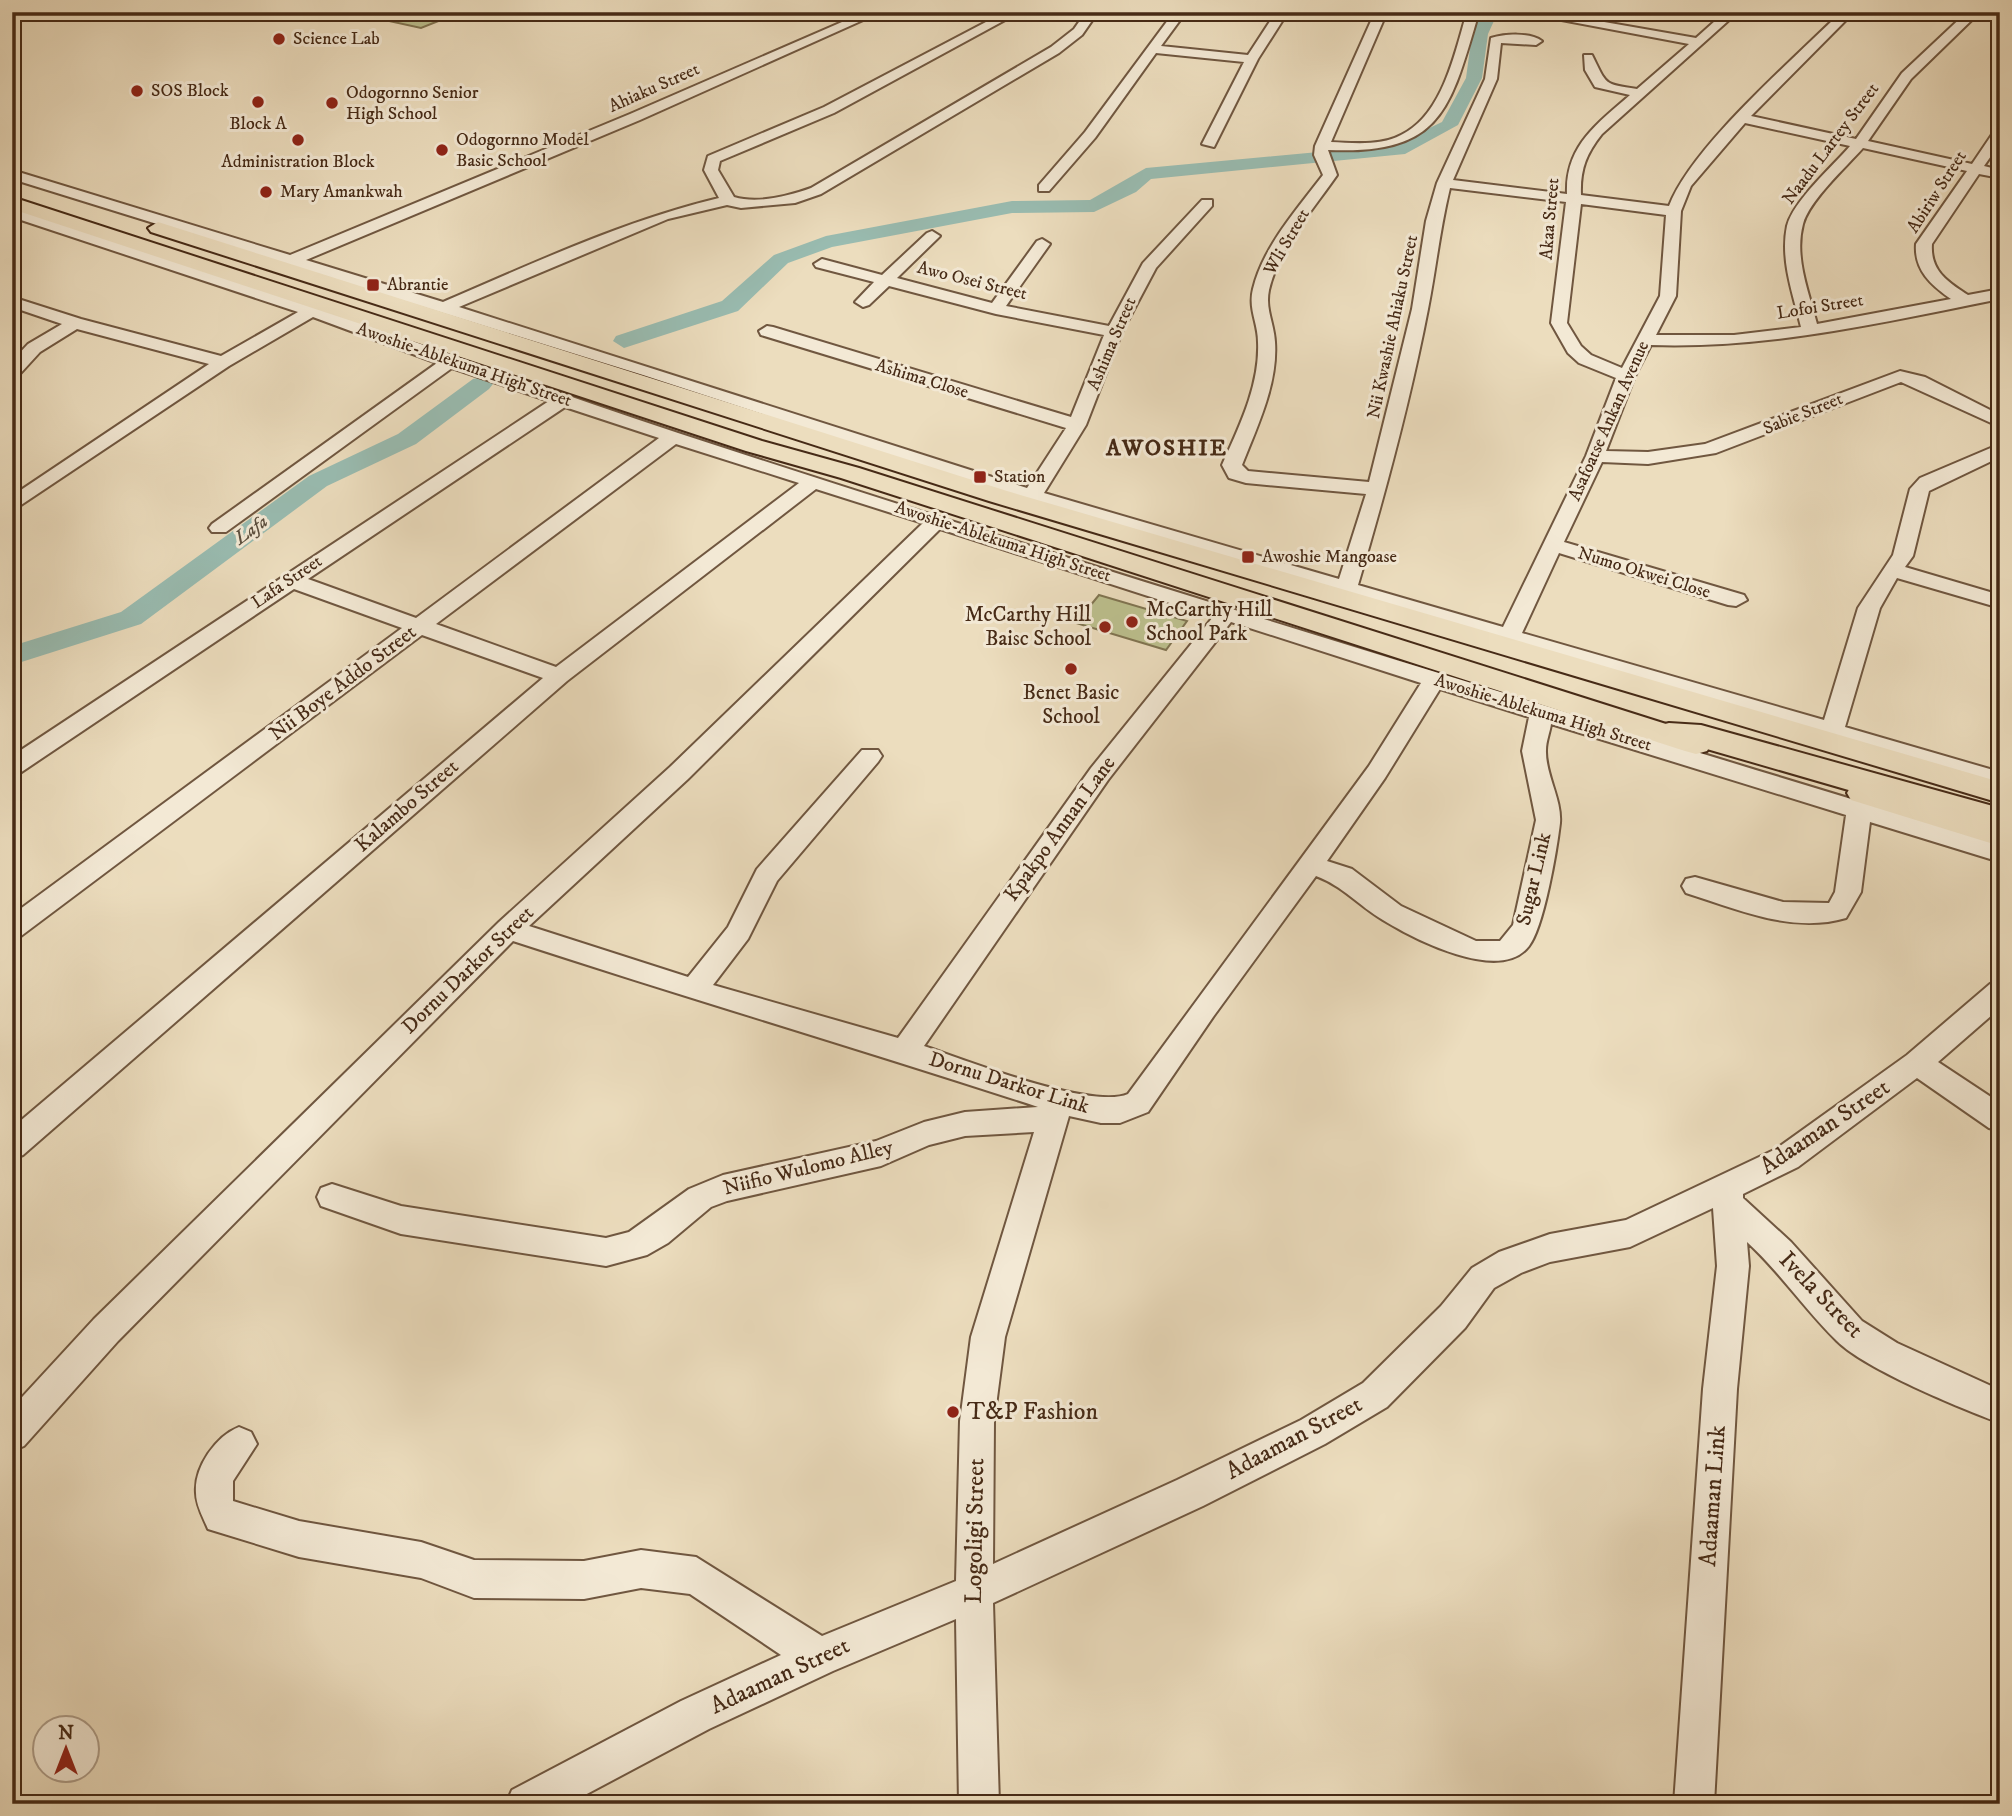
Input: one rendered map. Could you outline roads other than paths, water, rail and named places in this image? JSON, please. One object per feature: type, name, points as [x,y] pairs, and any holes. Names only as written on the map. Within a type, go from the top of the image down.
[{"type":"highway","points":[[1669,734],[1701,736],[2000,821]]},
{"type":"main road","name":"Awoshie-Ablekuma High Street","points":[[12,181],[802,426],[1271,593],[1588,717],[1669,734],[2000,835]]},
{"type":"main road","name":"Awoshie-Ablekuma High Street","points":[[12,203],[746,452],[850,473],[1271,593],[2000,793]]},
{"type":"street","name":"Ahiaku Street","points":[[292,260],[635,117],[875,12]]},
{"type":"street","points":[[728,200],[711,170],[713,159],[829,110],[1014,12]]},
{"type":"street","points":[[443,308],[639,224],[728,200],[741,204],[795,199],[830,184],[1055,50],[1078,32],[1092,12]]},
{"type":"street","points":[[1044,188],[1090,135],[1181,12]]},
{"type":"street","points":[[1209,144],[1252,59],[1282,12]]},
{"type":"street","points":[[1323,154],[1381,12]]},
{"type":"street","points":[[1323,154],[1410,137],[1440,102],[1450,85],[1467,44],[1473,12]]},
{"type":"street","points":[[1525,12],[1700,42]]},
{"type":"street","name":"Akaa Street","points":[[1626,376],[1585,359],[1574,349],[1559,323],[1574,197],[1573,173],[1585,146],[1597,131],[1732,12]]},
{"type":"street","name":"Asafoatse Ankan Avenue","points":[[1509,637],[1595,456],[1626,376],[1668,296],[1674,211],[1684,186],[1742,118],[1848,12]]},
{"type":"street","name":"Naadu Lartey Street","points":[[1810,329],[1793,261],[1795,225],[1814,192],[1860,144],[1906,76],[1974,12]]},
{"type":"street","points":[[1467,44],[1490,46],[1498,39],[1536,41]]},
{"type":"street","name":"Nii Kwashie Ahiaku Street","points":[[1346,589],[1377,489],[1420,309],[1434,221],[1444,183],[1491,79],[1490,46]]},
{"type":"street","points":[[1154,48],[1252,59]]},
{"type":"street","points":[[1588,58],[1592,78],[1598,84],[1641,93]]},
{"type":"street","points":[[1742,118],[2000,174]]},
{"type":"street","name":"Abiriw Street","points":[[1964,300],[1938,281],[1925,267],[1922,254],[1924,244],[2000,133]]},
{"type":"street","name":"Wli Street","points":[[1323,154],[1330,175],[1293,228],[1264,283],[1259,300],[1267,339],[1266,363],[1233,470],[1246,477],[1377,489]]},
{"type":"street","name":"Awoshie-Ablekuma High Street","points":[[12,174],[649,370],[802,426],[1346,589],[2000,780]]},
{"type":"street","points":[[1444,183],[1674,211]]},
{"type":"street","name":"Ashima Street","points":[[1032,496],[1077,425],[1114,332],[1149,266],[1207,203]]},
{"type":"street","name":"Awoshie-Ablekuma High Street","points":[[12,212],[312,311],[450,362],[673,437],[746,452],[814,481],[1226,615],[1542,712],[1588,717],[1859,811],[2000,853]]},
{"type":"street","points":[[863,302],[932,236]]},
{"type":"street","points":[[996,309],[1042,244]]},
{"type":"street","name":"Awo Osei Street","points":[[822,264],[996,309],[1114,332]]},
{"type":"street","name":"Lofoi Street","points":[[1645,340],[1700,342],[1810,329],[2000,294]]},
{"type":"street","points":[[12,302],[75,323],[223,362]]},
{"type":"street","points":[[12,505],[223,362],[312,311]]},
{"type":"street","points":[[12,372],[34,348],[75,323]]},
{"type":"street","name":"Ashima Close","points":[[767,331],[1077,425]]},
{"type":"street","points":[[219,528],[450,362]]},
{"type":"street","name":"Sabie Street","points":[[1595,456],[1648,458],[1709,449],[1900,376],[1919,381],[2000,422]]},
{"type":"street","name":"Lafa Street","points":[[12,767],[563,400]]},
{"type":"street","name":"Nii Boye Addo Street","points":[[12,929],[673,437]]},
{"type":"street","points":[[1832,731],[1869,608],[1903,556],[1910,538],[1920,489],[1927,482],[2000,450]]},
{"type":"street","name":"Kalambo Street","points":[[12,1146],[559,676],[814,481]]},
{"type":"street","name":"Dornu Darkor Street","points":[[12,1434],[115,1321],[508,929],[679,773],[938,520]]},
{"type":"street","name":"Numo Okwei Close","points":[[1553,545],[1736,600]]},
{"type":"street","points":[[1892,570],[2000,602]]},
{"type":"street","points":[[290,580],[559,676]]},
{"type":"street","name":"Kpakpo Annan Lane","points":[[905,1051],[993,921],[1159,694],[1226,615]]},
{"type":"street","name":"Dornu Darkor Link","points":[[508,929],[694,990],[905,1051],[1055,1110],[1120,1111],[1138,1103],[1203,1009],[1377,772],[1434,680]]},
{"type":"street","name":"Sugar Link","points":[[1311,865],[1343,876],[1392,913],[1472,950],[1493,953],[1509,949],[1519,940],[1526,925],[1548,820],[1534,751],[1542,712]]},
{"type":"street","points":[[694,990],[739,932],[766,876],[870,756]]},
{"type":"street","points":[[1695,886],[1789,915],[1816,916],[1837,911],[1848,892],[1859,811]]},
{"type":"street","name":"Adaaman Street","points":[[526,1804],[695,1715],[819,1657],[974,1592],[1190,1493],[1313,1432],[1375,1395],[1452,1317],[1483,1278],[1510,1262],[1550,1248],[1630,1233],[1728,1196],[1787,1158],[1917,1063],[2000,992]]},
{"type":"street","points":[[1917,1063],[2000,1119]]},
{"type":"street","name":"Niifio Wulomo Alley","points":[[332,1197],[432,1226],[606,1252],[636,1245],[657,1233],[700,1198],[723,1188],[793,1175],[881,1153],[924,1134],[965,1124],[1055,1110]]},
{"type":"street","name":"Logoligi Street","points":[[979,1804],[974,1592],[976,1421],[988,1337],[1055,1110]]},
{"type":"street","name":"Ivela Street","points":[[1728,1196],[1850,1332],[1885,1354],[2000,1407]]},
{"type":"street","name":"Adaaman Link","points":[[1694,1804],[1720,1389],[1733,1266],[1728,1196]]},
{"type":"street","points":[[239,1444],[213,1481],[211,1491],[221,1516],[299,1539],[421,1560],[474,1579],[584,1580],[641,1569],[696,1576],[819,1657]]},
{"type":"waterway","points":[[624,341],[730,306],[781,259],[826,242],[914,223],[1012,207],[1094,206],[1129,188],[1146,174],[1398,150],[1449,125],[1474,78],[1480,34],[1490,12]]},
{"type":"waterway","name":"Lafa","points":[[12,656],[131,618],[318,481],[407,439],[481,384]]},
{"type":"place","name":"Science Lab","points":[[279,39]]},
{"type":"place","name":"SOS Block","points":[[137,91]]},
{"type":"place","name":"Block A","points":[[258,102]]},
{"type":"place","name":"Odogornno Senior High School","points":[[332,103]]},
{"type":"place","name":"Administration Block","points":[[298,140]]},
{"type":"place","name":"Odogornno Model Basic School","points":[[442,150]]},
{"type":"place","name":"Mary Amankwah","points":[[266,192]]},
{"type":"place","name":"Abrantie","points":[[373,285]]},
{"type":"place","name":"Station","points":[[980,477]]},
{"type":"place","name":"Awoshie Mangoase","points":[[1248,557]]},
{"type":"place","name":"McCarthy Hill School Park","points":[[1132,622]]},
{"type":"place","name":"McCarthy Hill Baisc School","points":[[1105,627]]},
{"type":"place","name":"Benet Basic School","points":[[1071,669]]},
{"type":"place","name":"T&P Fashion","points":[[953,1412]]},
{"type":"district","name":"AWOSHIE","points":[[1167,448]]}]
